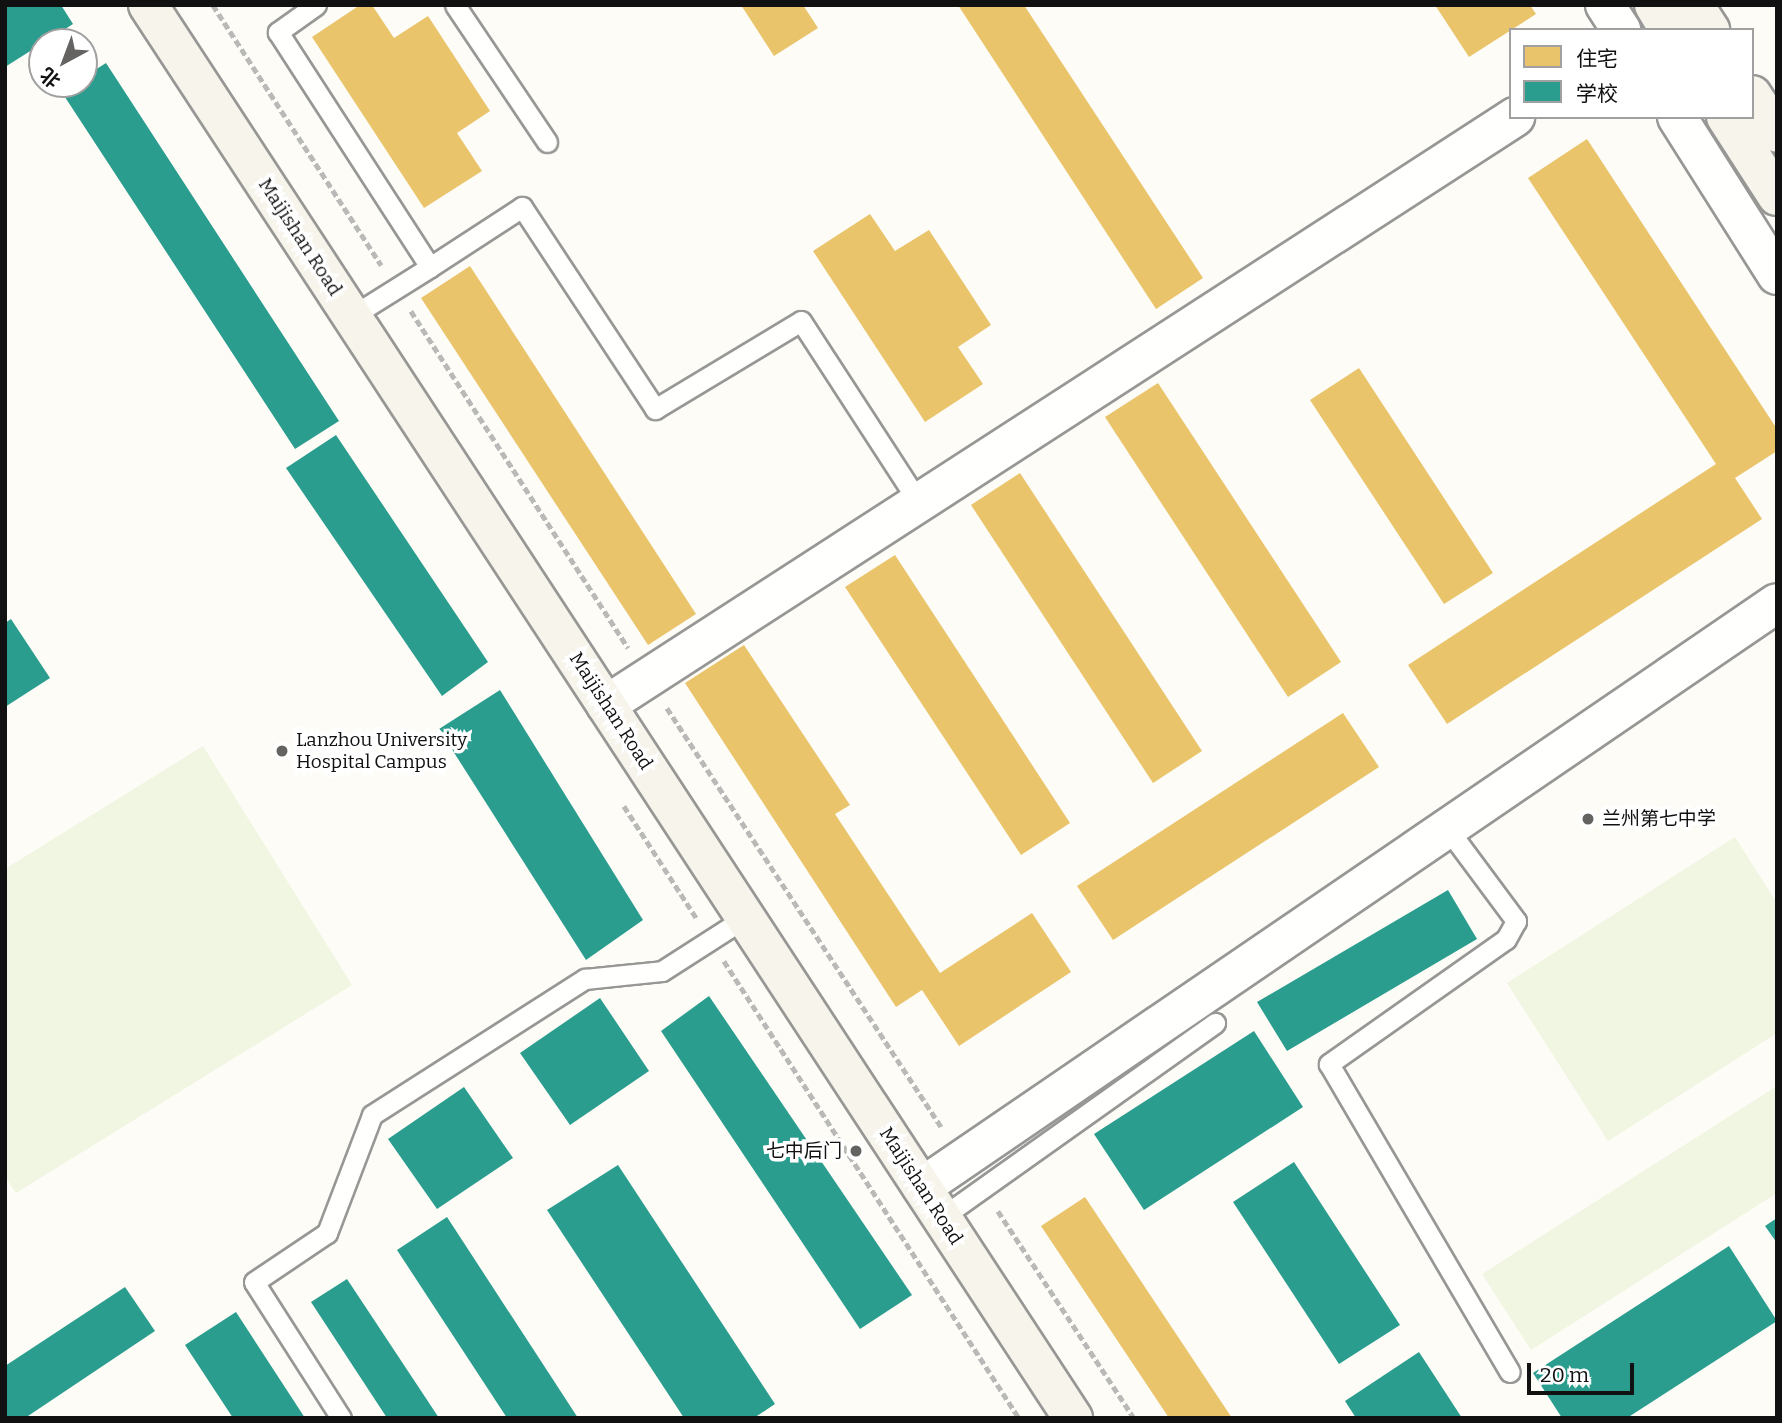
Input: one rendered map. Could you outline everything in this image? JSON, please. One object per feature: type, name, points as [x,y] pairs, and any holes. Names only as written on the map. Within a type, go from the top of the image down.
[{"type":"street","name":"Maijishan Road","points":[[148,5],[1073,1418]]},
{"type":"street","points":[[1605,5],[1620,28]]},
{"type":"street","points":[[1654,5],[1669,28]]},
{"type":"street","points":[[1695,5],[1709,28]]},
{"type":"street","points":[[1754,98],[1777,133]]},
{"type":"street","points":[[606,705],[1512,119]]},
{"type":"street","points":[[1678,119],[1777,275]]},
{"type":"street","points":[[1727,119],[1777,196]]},
{"type":"street","points":[[932,1202],[1447,828],[1777,603]]},
{"type":"lane","points":[[316,5],[278,32],[429,267]]},
{"type":"lane","points":[[455,5],[547,142]]},
{"type":"lane","points":[[352,316],[522,207],[654,409],[801,321],[919,503]]},
{"type":"lane","points":[[1447,828],[1516,921],[1506,939],[1329,1065],[1510,1372]]},
{"type":"lane","points":[[341,1418],[254,1282],[327,1233],[373,1115],[584,979],[662,971],[746,917]]},
{"type":"lane","points":[[973,1174],[1215,1023]]},
{"type":"path","points":[[213,5],[647,678],[1134,1418]]},
{"type":"green space","points":[[203,746],[352,985],[16,1193],[5,1177],[5,869]]},
{"type":"green space","points":[[1735,837],[1777,903],[1777,1033],[1608,1141],[1507,983]]},
{"type":"green space","points":[[1777,1086],[1777,1193],[1531,1350],[1482,1274]]},
{"type":"building: 住宅","points":[[360,5],[372,5],[394,38],[428,16],[490,111],[457,133],[482,171],[424,208],[312,37]]},
{"type":"building: 住宅","points":[[741,5],[803,5],[818,28],[774,56]]},
{"type":"building: 住宅","points":[[958,5],[1024,5],[1203,278],[1156,309]]},
{"type":"building: 住宅","points":[[1435,5],[1530,5],[1536,14],[1514,28],[1509,28],[1509,31],[1469,57]]},
{"type":"building: 住宅","points":[[1587,139],[1777,429],[1777,451],[1735,478],[1762,519],[1447,724],[1408,665],[1716,464],[1528,178]]},
{"type":"building: 住宅","points":[[870,214],[895,251],[929,230],[991,325],[958,347],[983,384],[925,422],[813,251]]},
{"type":"building: 住宅","points":[[470,266],[696,614],[648,645],[421,298]]},
{"type":"building: 住宅","points":[[1359,368],[1493,573],[1444,604],[1310,400]]},
{"type":"building: 住宅","points":[[1158,383],[1341,662],[1288,697],[1105,417]]},
{"type":"building: 住宅","points":[[1020,473],[1202,751],[1153,783],[971,505]]},
{"type":"building: 住宅","points":[[895,555],[1070,823],[1021,855],[845,587]]},
{"type":"building: 住宅","points":[[744,645],[850,805],[835,814],[940,973],[1032,913],[1071,972],[959,1046],[922,990],[896,1007],[685,683]]},
{"type":"building: 住宅","points":[[1343,713],[1379,767],[1113,940],[1077,886]]},
{"type":"building: 住宅","points":[[1085,1197],[1232,1418],[1169,1418],[1041,1226]]},
{"type":"building: 学校","points":[[5,5],[61,5],[73,24],[67,28],[28,28],[28,52],[5,67]]},
{"type":"building: 学校","points":[[106,63],[339,421],[295,449],[66,98],[98,98],[98,68]]},
{"type":"building: 学校","points":[[336,435],[488,662],[442,696],[286,468]]},
{"type":"building: 学校","points":[[11,619],[50,678],[5,707],[5,623]]},
{"type":"building: 学校","points":[[500,690],[643,920],[586,960],[439,729]]},
{"type":"building: 学校","points":[[1448,890],[1477,939],[1287,1051],[1257,1002]]},
{"type":"building: 学校","points":[[709,996],[912,1295],[860,1329],[661,1031]]},
{"type":"building: 学校","points":[[600,998],[649,1071],[570,1125],[520,1053]]},
{"type":"building: 学校","points":[[1254,1031],[1303,1107],[1144,1210],[1094,1134]]},
{"type":"building: 学校","points":[[464,1087],[513,1158],[437,1209],[388,1139]]},
{"type":"building: 学校","points":[[1294,1162],[1400,1325],[1339,1364],[1233,1202]]},
{"type":"building: 学校","points":[[618,1165],[775,1404],[754,1418],[684,1418],[547,1210]]},
{"type":"building: 学校","points":[[447,1217],[578,1418],[507,1418],[397,1250]]},
{"type":"building: 学校","points":[[1777,1218],[1777,1243],[1765,1226]]},
{"type":"building: 学校","points":[[1729,1246],[1777,1321],[1627,1418],[1562,1418],[1533,1373]]},
{"type":"building: 学校","points":[[347,1279],[439,1418],[387,1418],[311,1302]]},
{"type":"building: 学校","points":[[125,1287],[155,1331],[25,1418],[5,1418],[5,1366]]},
{"type":"building: 学校","points":[[236,1312],[305,1418],[233,1418],[185,1345]]},
{"type":"building: 学校","points":[[1419,1352],[1462,1418],[1356,1418],[1345,1401]]},
{"type":"place","name":"Lanzhou University Hospital Campus","points":[[282,751]]},
{"type":"place","name":"兰州第七中学","points":[[1588,819]]},
{"type":"place","name":"七中后门","points":[[856,1151]]}]
